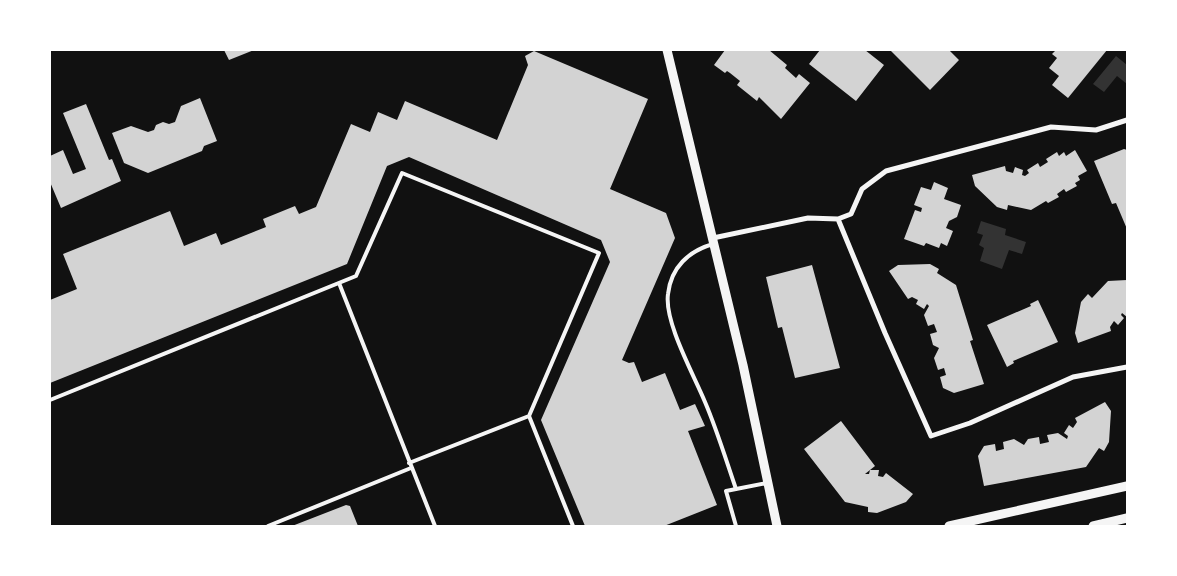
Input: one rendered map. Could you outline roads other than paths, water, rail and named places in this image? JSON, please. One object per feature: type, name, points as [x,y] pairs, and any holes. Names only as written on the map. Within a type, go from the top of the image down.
[{"type":"street","points":[[667,50],[769,482],[777,526]]},
{"type":"street","points":[[713,241],[808,218],[838,218],[852,214],[862,189],[886,171],[1051,127],[1096,130],[1127,120]]},
{"type":"street","points":[[838,218],[885,334],[932,436],[970,423],[1072,377],[1127,367]]},
{"type":"street","points":[[949,526],[1127,486]]},
{"type":"street","points":[[1093,526],[1127,518]]},
{"type":"lane","points":[[50,400],[356,276],[402,173],[599,253],[529,416],[573,526]]},
{"type":"lane","points":[[713,241],[685,258],[674,271],[668,294],[670,318],[706,403],[736,489]]},
{"type":"lane","points":[[339,283],[435,526]]},
{"type":"lane","points":[[409,463],[529,416]]},
{"type":"lane","points":[[268,526],[411,468]]},
{"type":"lane","points":[[736,526],[726,492],[769,482]]}]
